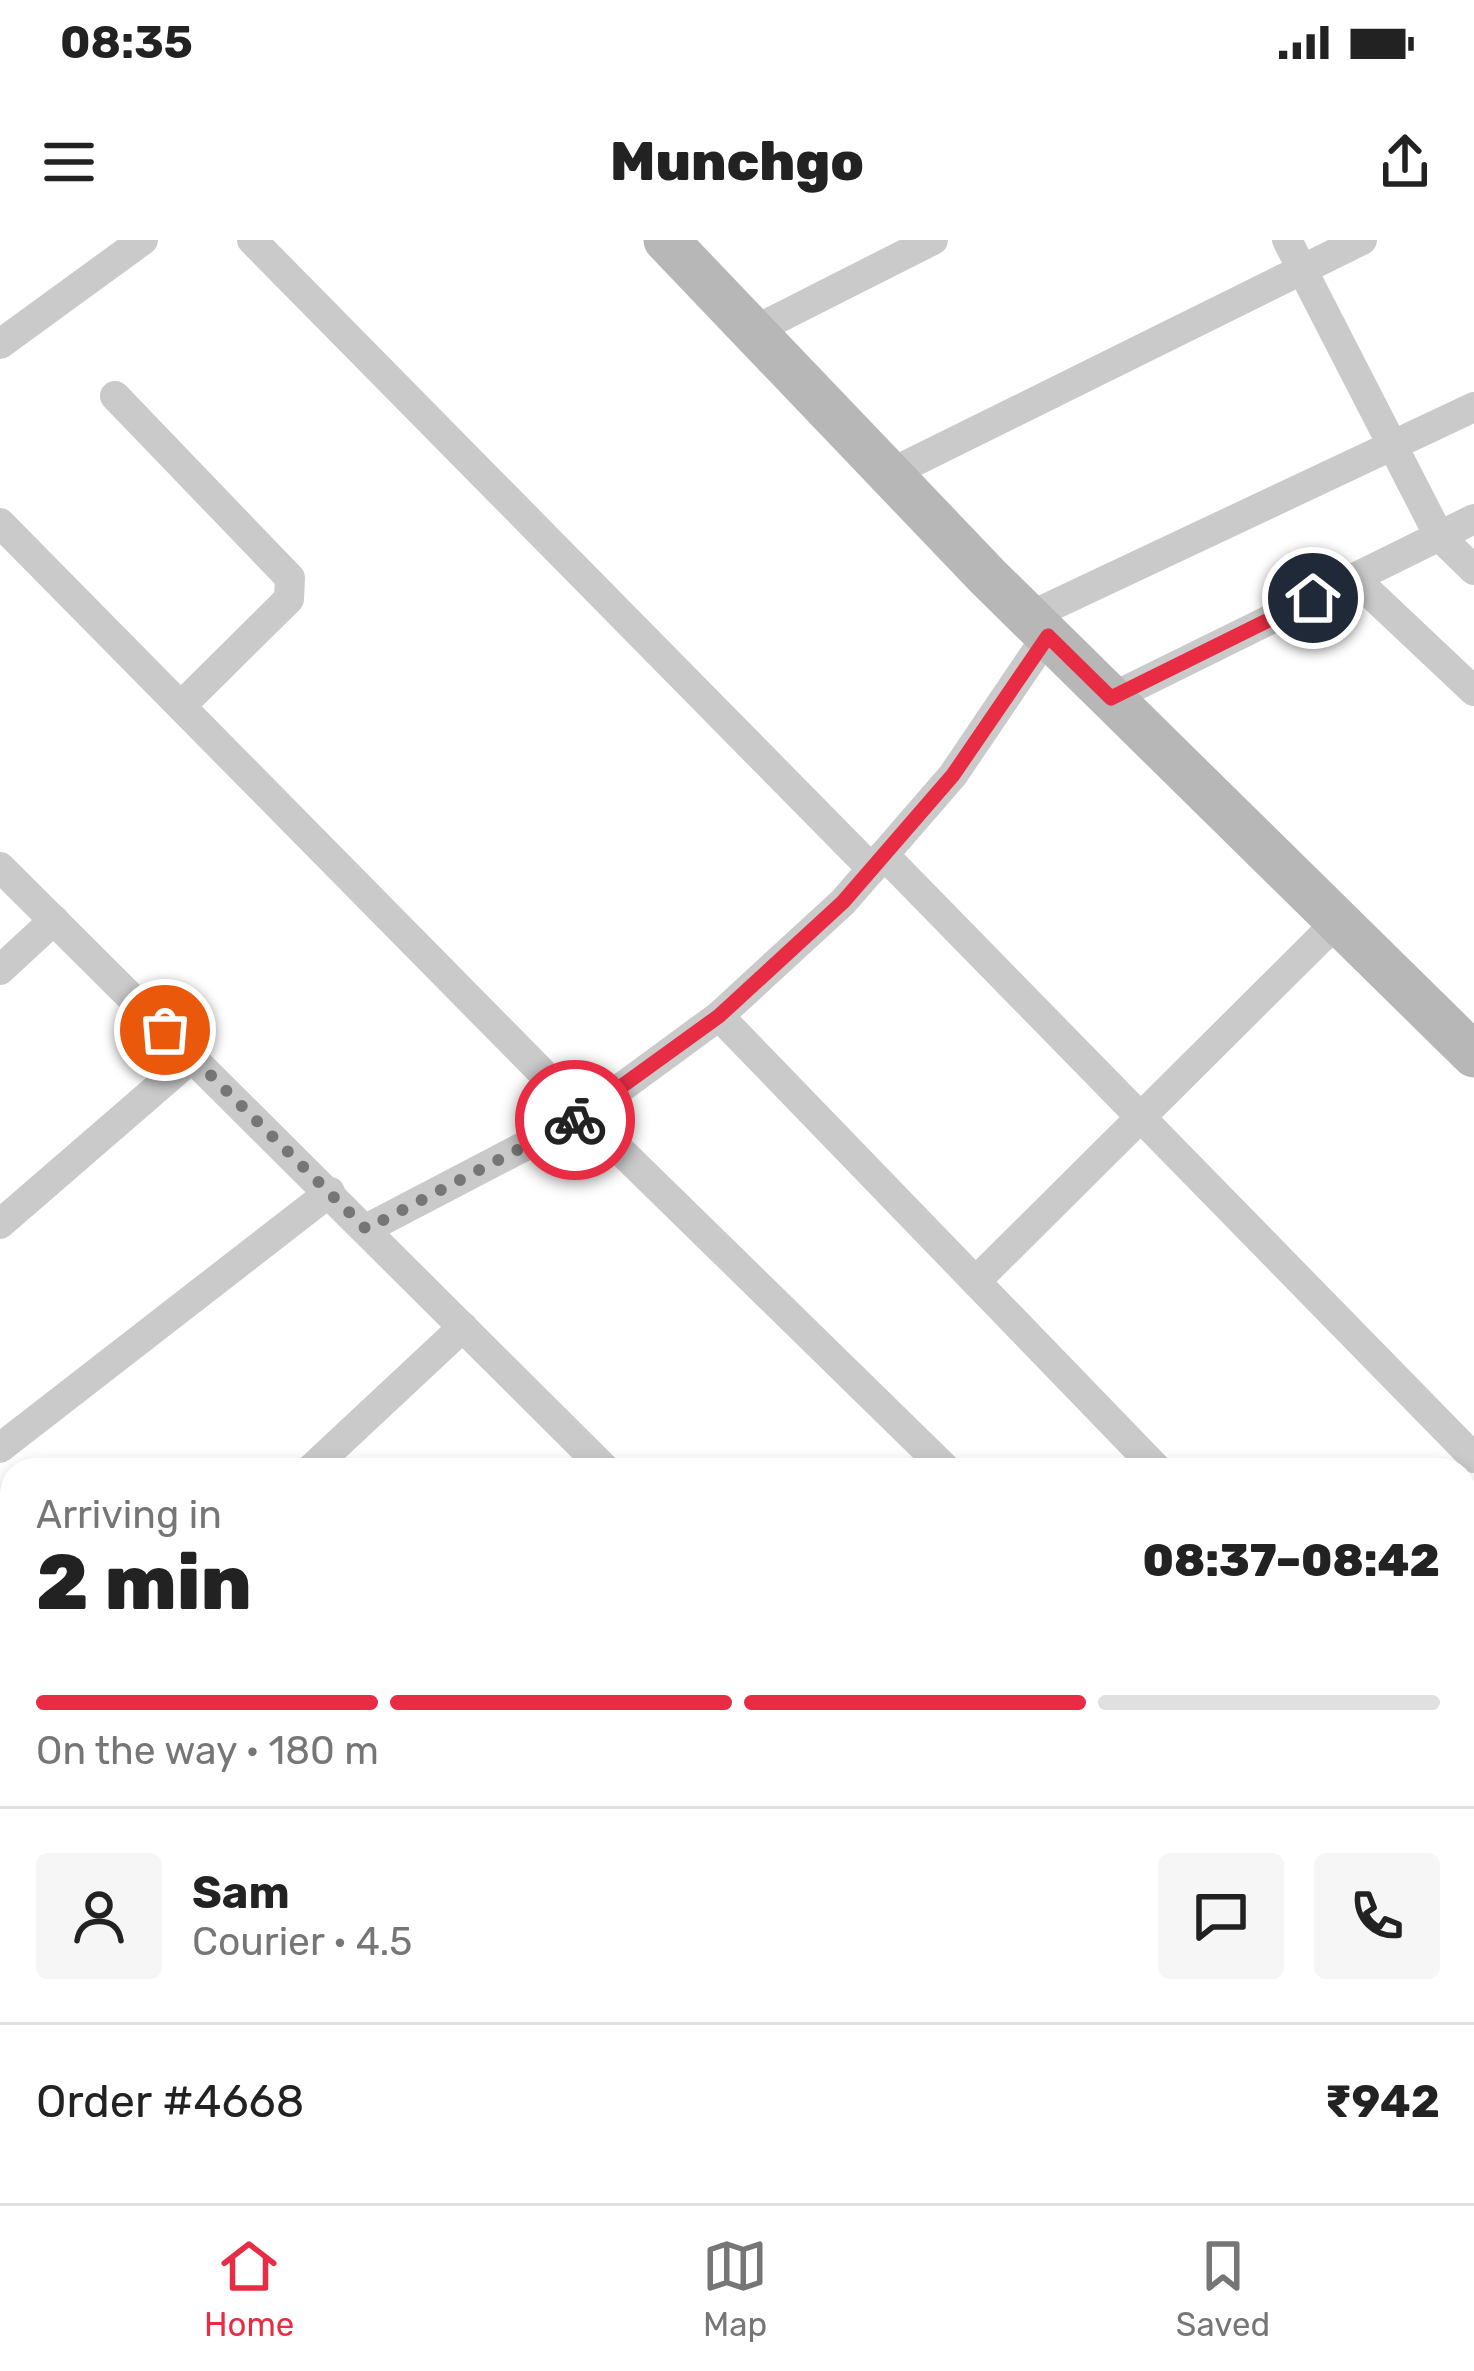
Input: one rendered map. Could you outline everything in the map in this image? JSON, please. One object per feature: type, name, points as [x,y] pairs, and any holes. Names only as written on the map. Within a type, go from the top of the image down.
[{"type":"street","points":[[0,344],[143,240]]},
{"type":"street","points":[[252,240],[1141,1117],[1473,1458]]},
{"type":"street","points":[[666,240],[1038,626],[1474,1054]]},
{"type":"street","points":[[753,331],[933,240]]},
{"type":"street","points":[[1287,240],[1439,536],[1474,570]]},
{"type":"street","points":[[889,474],[1362,240]]},
{"type":"street","points":[[115,396],[290,578],[290,599],[181,706]]},
{"type":"street","points":[[366,1229],[584,1115],[719,1016],[843,902],[953,775],[1038,626],[1474,407]]},
{"type":"street","points":[[1111,698],[1474,519]]},
{"type":"street","points":[[0,523],[584,1115],[935,1458]]},
{"type":"street","points":[[1354,578],[1474,691]]},
{"type":"street","points":[[0,867],[330,1192],[589,1458]]},
{"type":"street","points":[[0,970],[54,920]]},
{"type":"street","points":[[976,1281],[1339,920]]},
{"type":"street","points":[[719,1016],[1147,1458]]},
{"type":"street","points":[[0,1223],[193,1057]]},
{"type":"street","points":[[0,1449],[330,1192]]},
{"type":"street","points":[[323,1458],[463,1327]]},
{"type":"way so far","points":[[165,1030],[366,1229],[575,1120]]},
{"type":"route","points":[[575,1120],[719,1016],[843,902],[953,775],[1048,636],[1111,698],[1313,598]]}]
